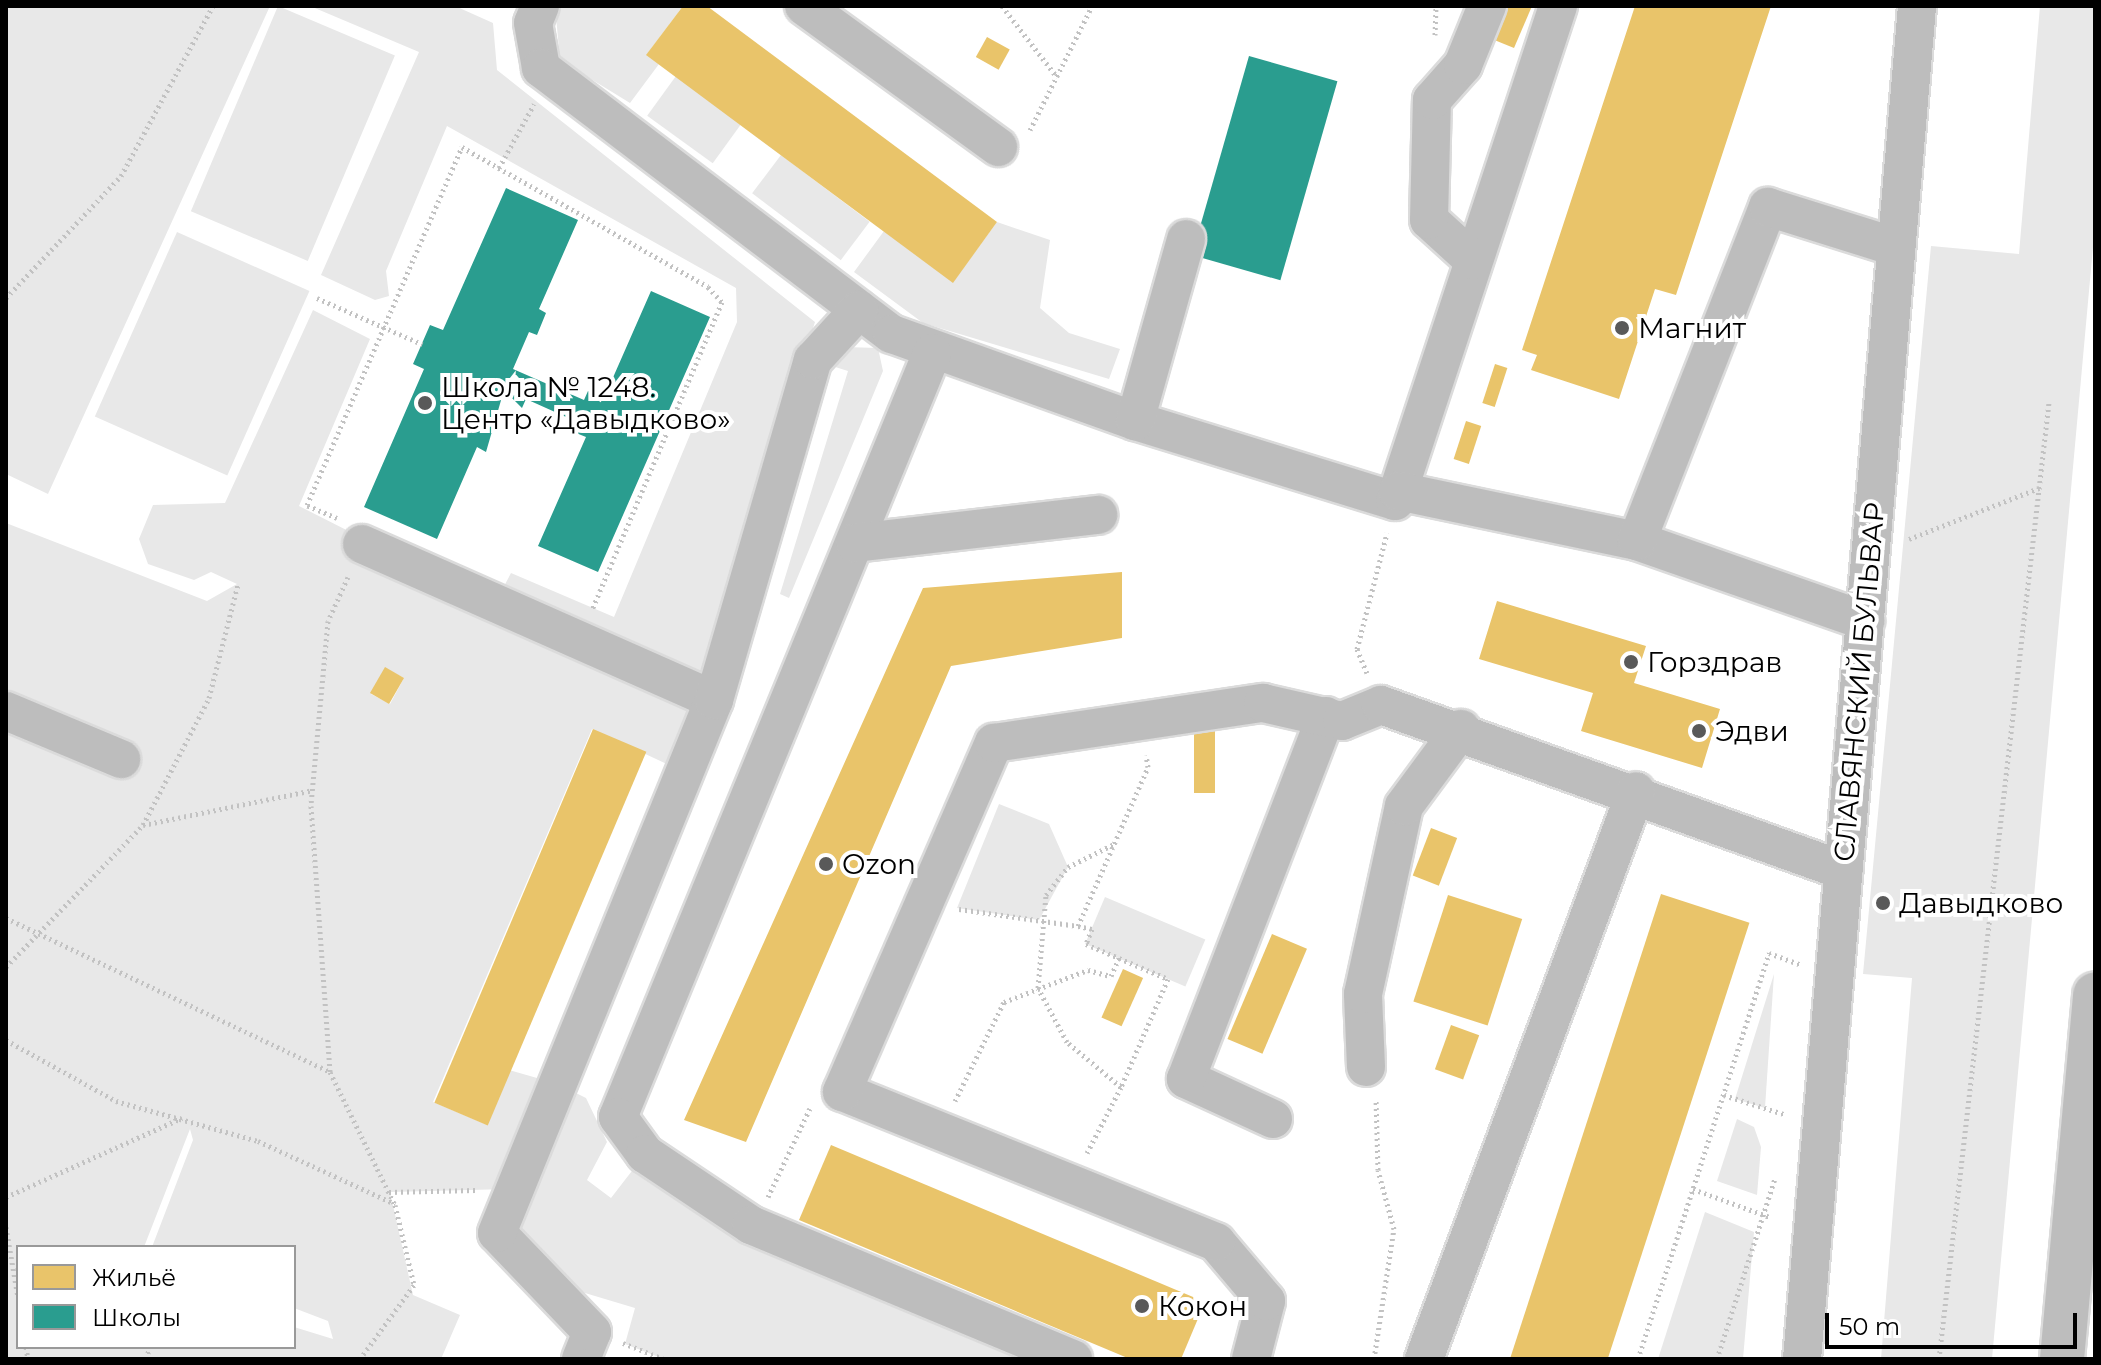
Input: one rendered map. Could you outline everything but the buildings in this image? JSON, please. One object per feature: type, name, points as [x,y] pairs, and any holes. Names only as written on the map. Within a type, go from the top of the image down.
[{"type":"main road","points":[[2062,1359],[2095,994]]},
{"type":"street","points":[[540,6],[533,23],[541,68],[859,310],[932,353],[1135,421],[1396,496],[1637,541],[1865,621]]},
{"type":"street","points":[[804,6],[998,147]]},
{"type":"street","points":[[1473,260],[1429,220],[1432,100],[1463,65],[1487,6]]},
{"type":"street","points":[[1396,496],[1558,6]]},
{"type":"street","name":"СЛАВЯНСКИЙ БУЛЬВАР","points":[[1802,1359],[1917,6]]},
{"type":"street","points":[[1637,541],[1768,207],[1896,247]]},
{"type":"street","points":[[1135,421],[1186,239]]},
{"type":"street","points":[[581,1359],[592,1332],[497,1233],[510,1189],[714,700],[813,360],[859,310]]},
{"type":"street","points":[[932,353],[618,1117],[645,1154],[751,1225],[1073,1359]]},
{"type":"street","points":[[855,543],[1098,515]]},
{"type":"street","points":[[362,544],[714,700]]},
{"type":"street","points":[[1251,1359],[1266,1301],[1216,1242],[1073,1188],[842,1092],[994,743],[1263,703],[1342,721],[1381,705],[1461,729],[1636,791],[1843,870]]},
{"type":"street","points":[[6,711],[121,759]]},
{"type":"street","points":[[1273,1119],[1186,1079],[1326,716]]},
{"type":"street","points":[[1366,1067],[1363,994],[1404,806],[1461,729]]},
{"type":"street","points":[[1424,1359],[1636,791]]},
{"type":"path","points":[[6,298],[121,176],[213,6]]},
{"type":"path","points":[[1002,6],[1057,77]]},
{"type":"path","points":[[998,147],[1028,133],[1092,6]]},
{"type":"path","points":[[499,168],[549,75]]},
{"type":"path","points":[[360,1359],[414,1285],[395,1205],[330,1072],[313,790],[328,621],[367,531],[307,505],[462,147],[708,287],[722,302],[579,640]]},
{"type":"path","points":[[317,298],[422,344]]},
{"type":"path","points":[[1939,1359],[1995,821],[2049,402]]},
{"type":"path","points":[[1909,539],[2040,487]]},
{"type":"path","points":[[1381,705],[1357,649],[1396,496]]},
{"type":"path","points":[[1078,926],[1148,767],[1141,722]]},
{"type":"path","points":[[143,825],[313,790]]},
{"type":"path","points":[[1114,844],[1068,867],[1039,920],[1038,988],[1067,1042],[1121,1087]]},
{"type":"path","points":[[920,913],[957,908],[1092,929],[1086,944],[1168,979],[1073,1188]]},
{"type":"path","points":[[6,918],[330,1072]]},
{"type":"path","points":[[1638,1359],[1769,953],[1801,964]]},
{"type":"path","points":[[942,1134],[1004,1002],[1088,970],[1111,976],[1119,958]]},
{"type":"path","points":[[6,1040],[116,1101],[182,1117],[258,1141],[395,1205]]},
{"type":"path","points":[[1366,1067],[1376,1096],[1378,1170],[1394,1229],[1374,1359]]},
{"type":"path","points":[[1724,1095],[1784,1114]]},
{"type":"path","points":[[6,1197],[182,1117]]},
{"type":"path","points":[[1717,1359],[1760,1212],[1775,1178]]},
{"type":"path","points":[[389,1192],[510,1189]]},
{"type":"path","points":[[1693,1189],[1770,1217]]},
{"type":"path","points":[[6,1227],[16,1285]]},
{"type":"shaded area","points":[[6,6],[270,6],[48,494],[6,474]]},
{"type":"shaded area","points":[[278,6],[395,56],[308,261],[191,211]]},
{"type":"shaded area","points":[[310,6],[455,6],[493,23],[497,70],[815,322],[702,677],[502,590],[511,573],[614,617],[737,322],[736,288],[447,126],[386,271],[389,296],[375,300],[321,275],[419,52]]},
{"type":"shaded area","points":[[555,6],[683,6],[647,54],[659,64],[630,103],[560,60]]},
{"type":"shaded area","points":[[2040,6],[2095,6],[2095,225],[1992,1359],[1881,1359],[1912,978],[1863,974],[1931,246],[2019,254]]},
{"type":"shaded area","points":[[676,76],[742,124],[713,163],[647,116]]},
{"type":"shaded area","points":[[781,155],[870,222],[841,260],[752,193]]},
{"type":"shaded area","points":[[997,222],[1050,240],[1040,308],[1069,333],[1120,349],[1109,379],[923,323],[854,272],[884,231],[953,282]]},
{"type":"shaded area","points":[[177,232],[309,291],[227,476],[95,417]]},
{"type":"shaded area","points":[[313,310],[370,339],[299,506],[692,705],[671,766],[592,729],[433,1102],[485,1124],[509,1070],[558,1084],[586,1098],[607,1142],[587,1180],[611,1198],[645,1154],[1073,1359],[664,1359],[625,1344],[635,1308],[535,1278],[497,1233],[509,1189],[390,1192],[413,1295],[460,1315],[441,1359],[6,1359],[6,523],[207,601],[237,584],[211,572],[194,580],[148,564],[139,539],[153,505],[225,503]],"holes":[[[385,668],[404,678],[390,704],[371,694]],[[190,1129],[193,1140],[153,1245],[296,1245],[296,1309],[328,1321],[333,1339],[296,1328],[296,1349],[16,1349],[16,1245],[145,1245]]]},
{"type":"shaded area","points":[[845,347],[878,348],[883,371],[789,598],[780,594],[848,371],[813,360]]},
{"type":"shaded area","points":[[999,804],[1049,824],[1068,867],[1039,920],[957,908]]},
{"type":"shaded area","points":[[1105,897],[1205,940],[1185,987],[1085,944]]},
{"type":"shaded area","points":[[1774,974],[1765,1108],[1735,1099]]},
{"type":"shaded area","points":[[1737,1119],[1754,1127],[1761,1147],[1757,1195],[1717,1181]]},
{"type":"shaded area","points":[[1705,1212],[1754,1232],[1743,1359],[1658,1359]]},
{"type":"place","name":"Магнит","points":[[1622,328]]},
{"type":"place","name":"Школа № 1248. Центр «Давыдково»","points":[[425,403]]},
{"type":"place","name":"Горздрав","points":[[1631,662]]},
{"type":"place","name":"Эдви","points":[[1699,731]]},
{"type":"place","name":"Ozon","points":[[826,864]]},
{"type":"place","name":"Давыдково","points":[[1883,903]]},
{"type":"place","name":"Кокон","points":[[1142,1306]]}]
